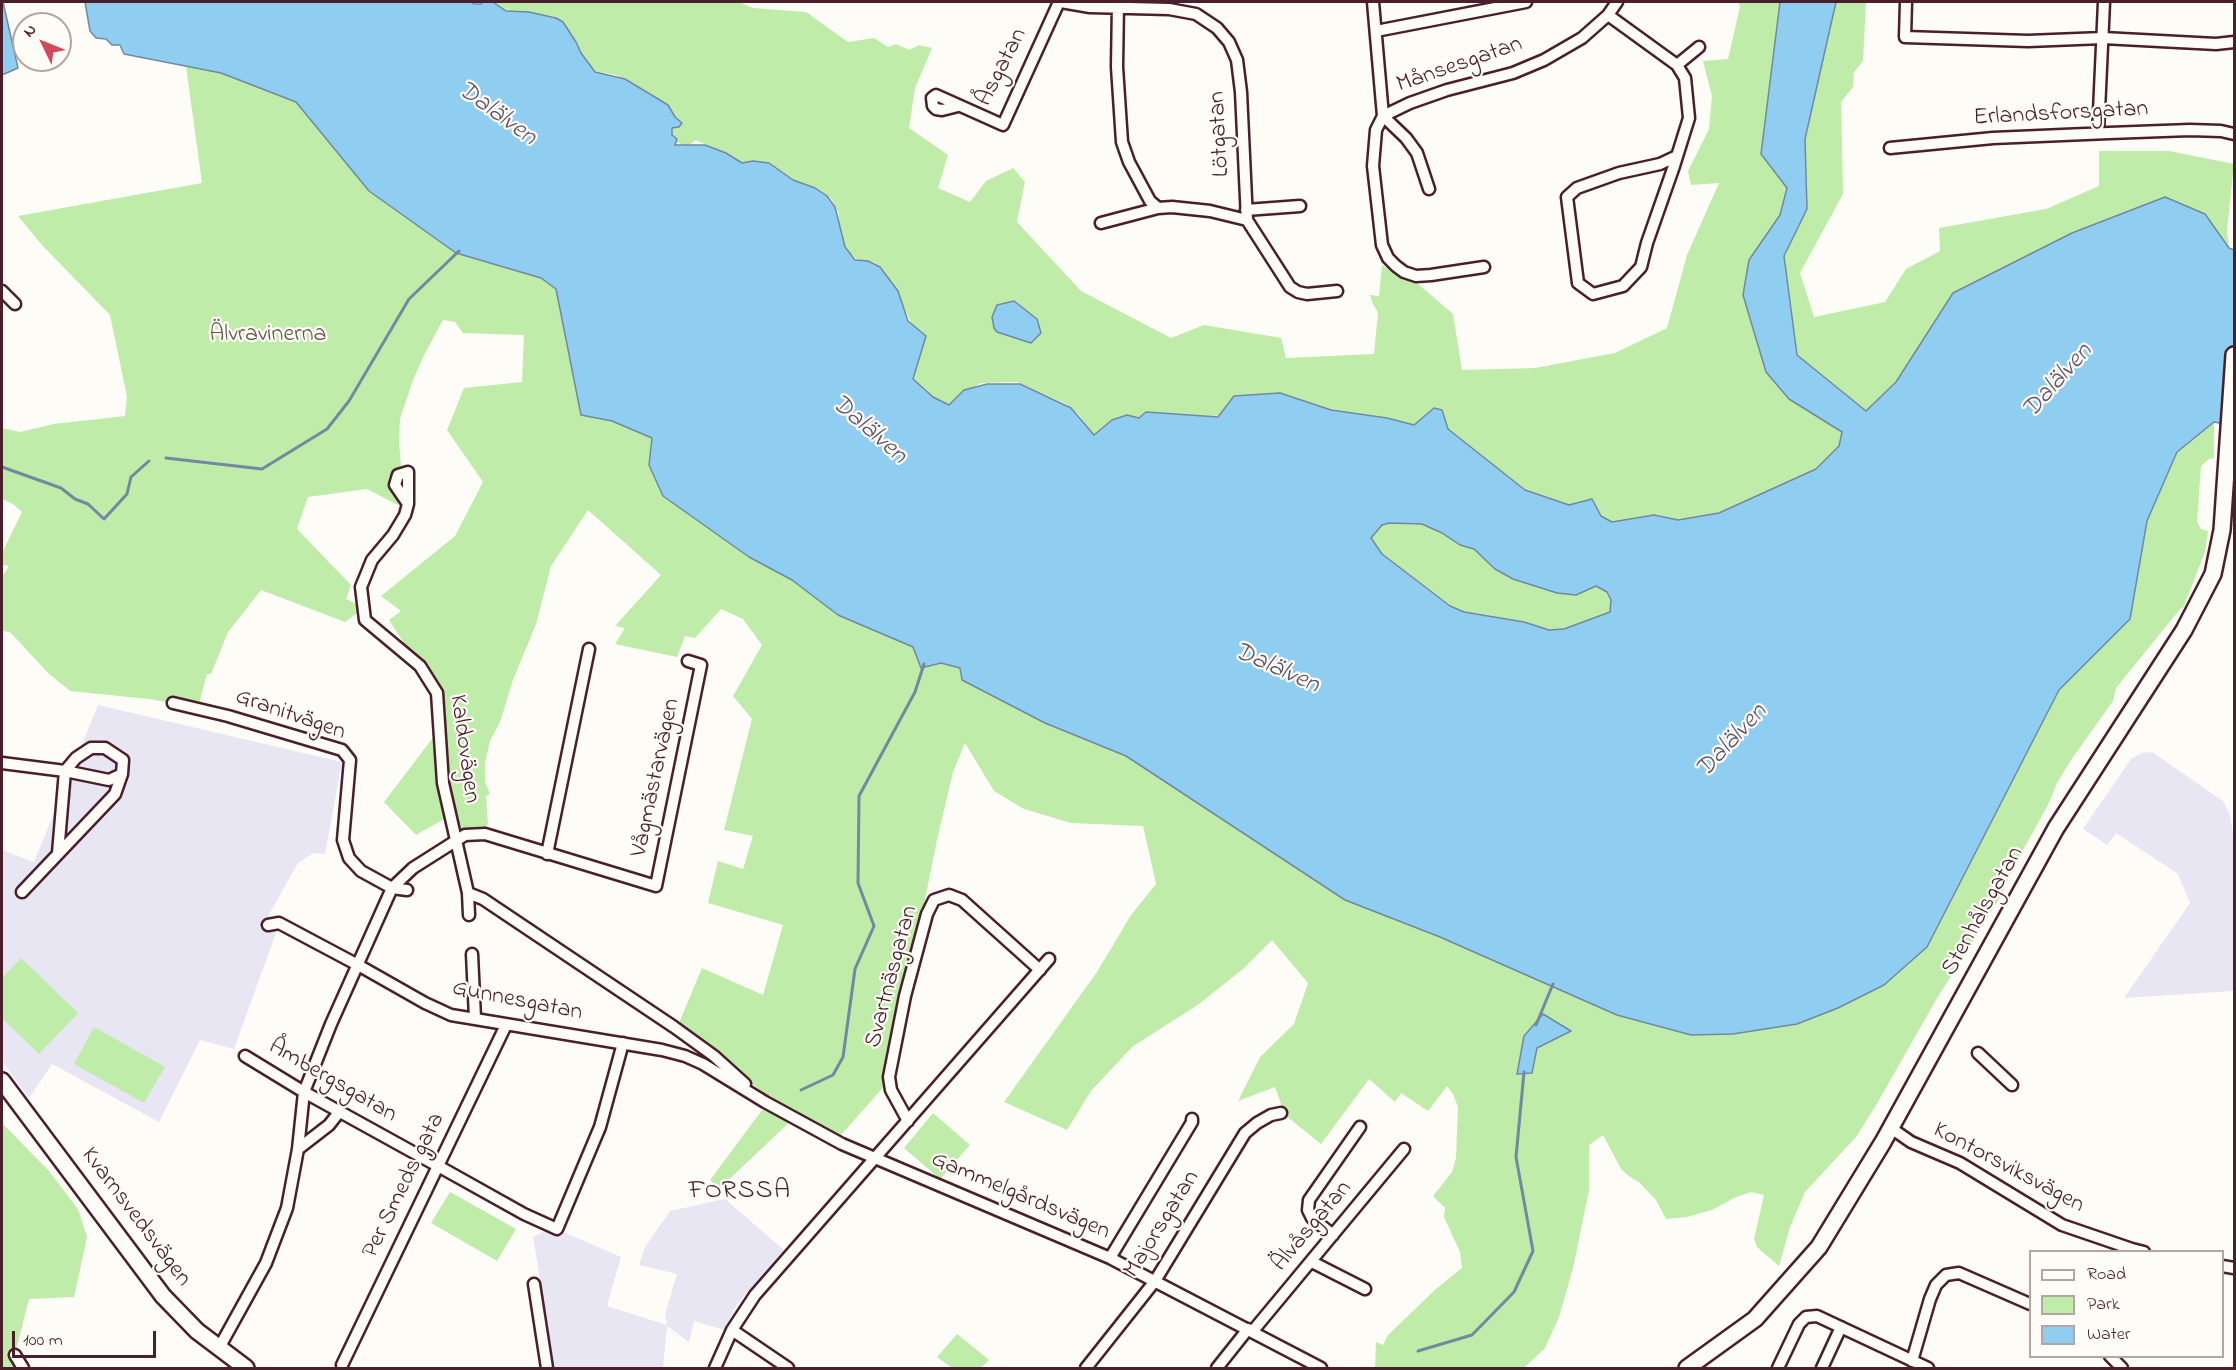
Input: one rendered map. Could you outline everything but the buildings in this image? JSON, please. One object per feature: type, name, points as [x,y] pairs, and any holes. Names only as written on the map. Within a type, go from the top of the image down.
[{"type":"street","name":"Lötgatan","points":[[1060,2],[1090,7],[1118,5],[1169,9],[1196,14],[1217,28],[1229,42],[1237,60],[1246,215]]},
{"type":"street","name":"Åsgatan","points":[[936,95],[1003,125],[1060,2]]},
{"type":"street","points":[[1373,2],[1383,116],[1376,130],[1373,166],[1382,245],[1388,258],[1404,272],[1416,276],[1484,267]]},
{"type":"street","points":[[1376,31],[1526,2]]},
{"type":"street","name":"Månsesgatan","points":[[1429,189],[1417,153],[1406,138],[1383,116],[1410,103],[1447,90],[1513,73],[1544,60],[1582,38],[1608,15],[1617,2]]},
{"type":"street","points":[[1906,2],[1905,37],[2028,41],[2103,38],[2216,44],[2235,42]]},
{"type":"street","points":[[2098,133],[2104,2]]},
{"type":"street","points":[[1118,5],[1117,67],[1122,142],[1128,162],[1150,201],[1158,208]]},
{"type":"street","points":[[1608,15],[1677,65],[1685,78],[1689,118],[1677,156],[1647,243],[1641,267],[1623,286],[1593,294],[1578,283],[1567,197],[1577,188],[1619,173],[1660,164],[1677,156]]},
{"type":"street","points":[[1677,65],[1699,47]]},
{"type":"street","name":"Erlandsforsgatan","points":[[1890,148],[1993,138],[2098,133],[2190,130],[2235,134]]},
{"type":"street","points":[[1101,223],[1158,208],[1172,207],[1246,215],[1300,206]]},
{"type":"street","points":[[1246,215],[1290,287],[1307,294],[1337,291]]},
{"type":"street","points":[[2,291],[15,304]]},
{"type":"street","name":"Stenhålsgatan","points":[[1687,1368],[1755,1319],[1819,1247],[1891,1128],[2056,828],[2184,630],[2213,574],[2222,530],[2235,354]]},
{"type":"street","name":"Kaldovägen","points":[[408,472],[398,475],[395,485],[408,504],[405,515],[393,535],[372,560],[361,587],[365,620],[420,666],[437,693],[443,783],[468,893],[469,915]]},
{"type":"street","points":[[547,854],[589,649]]},
{"type":"street","name":"Vågmästarvägen","points":[[457,841],[465,835],[485,834],[656,886],[701,665],[688,661]]},
{"type":"street","name":"Granitvägen","points":[[172,703],[228,716],[342,750],[350,760],[344,840],[349,858],[361,871],[392,888],[407,890]]},
{"type":"street","points":[[22,892],[115,794],[122,774],[123,760],[105,748],[91,748],[76,758],[65,771],[58,853]]},
{"type":"street","points":[[2,763],[65,771],[109,780],[122,774]]},
{"type":"street","points":[[219,1348],[266,1263],[286,1208],[298,1149],[304,1092],[331,1024],[392,888],[413,868],[457,841]]},
{"type":"street","points":[[468,893],[483,899],[674,1027],[714,1056],[765,1102]]},
{"type":"street","name":"Svartnäsgatan","points":[[908,1121],[891,1090],[890,1077],[905,996],[927,914],[934,900],[949,895],[962,900],[1040,970]]},
{"type":"street","name":"Gunnesgatan","points":[[268,925],[279,923],[451,1015],[662,1050],[686,1056],[703,1064]]},
{"type":"street","points":[[472,954],[475,1018]]},
{"type":"street","points":[[715,1368],[732,1330],[745,1309],[776,1270],[1049,959]]},
{"type":"street","name":"Per Smeds gata","points":[[342,1365],[506,1025]]},
{"type":"street","name":"Åmbergsgatan","points":[[245,1056],[304,1092],[524,1214],[557,1229],[600,1127],[623,1043]]},
{"type":"street","points":[[1978,1053],[2012,1085]]},
{"type":"street","name":"Gammelgårdsvägen","points":[[703,1064],[765,1102],[875,1159],[1110,1258],[1321,1368]]},
{"type":"street","name":"Kvarnsvedsvägen","points":[[2,1081],[163,1296],[197,1331],[246,1368]]},
{"type":"street","points":[[298,1149],[329,1125],[340,1111]]},
{"type":"street","name":"Majorsgatan","points":[[1086,1368],[1155,1281],[1245,1133],[1271,1115],[1281,1113]]},
{"type":"street","points":[[1110,1258],[1192,1119]]},
{"type":"street","points":[[1334,1235],[1312,1218],[1308,1210],[1310,1200],[1360,1127]]},
{"type":"street","name":"Kontorsviksvägen","points":[[1891,1128],[1911,1142],[1960,1163],[2062,1225],[2138,1250]]},
{"type":"street","name":"Älvåsgatan","points":[[1217,1368],[1312,1262],[1404,1149]]},
{"type":"street","points":[[1312,1262],[1365,1289]]},
{"type":"street","points":[[1912,1361],[1930,1299],[1936,1285],[1946,1275],[1959,1273],[2029,1303]]},
{"type":"street","points":[[534,1284],[547,1368]]},
{"type":"street","points":[[1778,1368],[1799,1324],[1806,1317],[1817,1316],[1928,1368]]},
{"type":"street","points":[[1822,1368],[1841,1327]]},
{"type":"street","points":[[732,1330],[788,1368]]},
{"type":"street","points":[[15,1354],[23,1368]]},
{"type":"shaded area","points":[[98,705],[342,762],[325,854],[314,853],[298,863],[268,916],[276,933],[234,1049],[200,1040],[159,1122],[52,1064],[29,1098],[2,1061],[2,850],[34,862]]},
{"type":"shaded area","points":[[2152,752],[2223,801],[2230,815],[2234,840],[2233,991],[2124,998],[2190,903],[2178,874],[2116,833],[2107,845],[2083,829],[2131,759],[2142,753]]},
{"type":"shaded area","points":[[725,1199],[784,1250],[737,1304],[724,1330],[694,1321],[689,1342],[667,1326],[663,1368],[555,1368],[533,1237],[552,1227],[621,1257],[607,1306],[667,1325],[665,1315],[677,1274],[639,1265],[645,1247],[670,1211]]},
{"type":"green space","points":[[493,2],[739,2],[753,8],[806,12],[848,42],[874,38],[888,47],[896,44],[909,50],[919,45],[932,48],[915,88],[909,128],[948,155],[938,188],[970,202],[986,181],[1013,168],[1025,182],[1017,222],[1081,291],[1171,338],[1204,325],[1281,338],[1286,358],[1374,354],[1378,313],[1370,295],[1379,296],[1382,265],[1417,283],[1453,314],[1462,370],[1535,368],[1615,353],[1667,328],[1687,255],[1719,183],[1691,185],[1688,171],[1709,129],[1712,96],[1703,61],[1728,59],[1740,7],[1738,2],[1780,2],[1761,154],[1787,188],[1780,215],[1749,260],[1789,399],[1842,432],[1839,446],[1816,469],[1717,521],[1614,528],[1565,505],[1511,488],[1414,427],[1218,417],[1217,415],[1110,446],[1092,434],[1080,416],[1066,404],[1017,382],[981,383],[961,394],[949,407],[936,406],[915,381],[912,325],[895,288],[878,265],[873,262],[859,261],[847,251],[836,233],[839,214],[831,198],[814,188],[796,183],[768,163],[741,162],[695,140],[689,146],[675,142],[669,133],[676,124],[676,118],[670,114],[663,102],[616,75],[594,71],[553,16],[503,11]]},
{"type":"green space","points":[[1829,2],[1866,2],[1863,61],[1854,72],[1853,87],[1841,102],[1843,194],[1800,273],[1814,317],[1885,302],[1906,269],[1940,251],[1939,228],[2046,209],[2099,186],[2099,151],[2169,151],[2234,164],[2227,230],[2229,248],[2109,220],[2072,233],[1953,293],[1896,382],[1866,411],[1789,360],[1778,256],[1807,198],[1805,127]]},
{"type":"green space","name":"Älvravinerna","points":[[186,66],[280,84],[557,289],[561,313],[607,419],[652,438],[780,573],[838,615],[913,647],[921,667],[941,663],[960,668],[962,680],[1045,723],[1126,756],[1345,900],[1440,937],[1617,1015],[1691,1035],[1927,947],[2059,690],[2130,619],[2147,521],[2177,452],[2214,421],[2214,458],[2201,466],[2197,522],[2201,529],[2208,531],[2205,552],[2183,608],[2116,688],[2113,701],[2071,760],[2014,866],[2001,896],[1936,1000],[1875,1107],[1856,1137],[1805,1192],[1790,1227],[1779,1266],[1757,1247],[1754,1239],[1764,1195],[1751,1192],[1712,1210],[1687,1217],[1666,1219],[1656,1200],[1639,1182],[1621,1169],[1603,1135],[1589,1145],[1589,1190],[1573,1268],[1559,1317],[1545,1348],[1524,1368],[1375,1368],[1376,1342],[1383,1345],[1388,1335],[1437,1288],[1462,1268],[1460,1252],[1444,1217],[1445,1208],[1433,1196],[1452,1172],[1456,1158],[1458,1107],[1447,1086],[1428,1111],[1401,1093],[1395,1102],[1369,1079],[1321,1144],[1285,1115],[1275,1087],[1238,1101],[1260,1057],[1294,1024],[1308,983],[1272,940],[1243,969],[1199,1004],[1132,1047],[1091,1091],[1067,1130],[1004,1102],[1097,972],[1131,915],[1156,884],[1143,826],[1071,823],[1024,809],[994,791],[965,743],[953,772],[938,835],[888,1082],[841,1135],[798,1114],[719,1189],[710,1180],[771,1098],[679,1023],[702,968],[763,995],[783,925],[708,903],[718,861],[743,869],[753,836],[724,830],[752,719],[733,696],[762,645],[743,619],[721,609],[695,638],[685,636],[677,657],[615,644],[625,628],[615,626],[661,575],[588,510],[551,566],[536,624],[513,680],[500,722],[490,741],[485,763],[485,782],[490,794],[486,796],[488,824],[483,831],[460,831],[455,823],[455,813],[416,835],[384,802],[445,722],[424,674],[389,620],[401,611],[381,596],[455,536],[483,482],[447,430],[464,388],[522,382],[524,335],[463,333],[455,322],[443,320],[413,380],[400,419],[402,477],[398,505],[367,489],[308,497],[297,529],[351,585],[346,599],[364,608],[345,622],[261,590],[228,632],[211,674],[207,674],[198,708],[149,699],[70,691],[48,673],[10,632],[2,631],[2,577],[9,566],[2,565],[2,553],[22,512],[13,504],[2,499],[2,428],[20,432],[54,424],[125,416],[127,397],[110,315],[41,244],[18,216],[202,183]]},
{"type":"green space","points":[[1389,523],[1422,524],[1460,545],[1474,549],[1495,569],[1513,579],[1557,593],[1576,595],[1596,585],[1607,592],[1612,600],[1610,612],[1564,629],[1549,630],[1524,622],[1464,612],[1450,606],[1382,554],[1371,538],[1382,525]]},
{"type":"green space","points":[[21,958],[78,1013],[39,1054],[2,1018],[2,978]]},
{"type":"green space","points":[[94,1027],[165,1067],[144,1103],[74,1064]]},
{"type":"green space","points":[[933,1113],[970,1145],[940,1179],[904,1148]]},
{"type":"green space","points":[[2,1123],[48,1170],[78,1209],[87,1237],[74,1297],[29,1299],[15,1354],[23,1368],[2,1368]]},
{"type":"green space","points":[[450,1192],[516,1229],[497,1261],[431,1223]]},
{"type":"green space","points":[[957,1334],[989,1360],[981,1368],[952,1368],[937,1357]]},
{"type":"water","points":[[3,2],[12,42],[12,71],[2,75]]},
{"type":"water","name":"Dalälven","points":[[85,2],[471,2],[481,4],[493,2],[506,11],[529,12],[556,18],[563,22],[595,72],[625,79],[668,105],[675,117],[682,123],[679,127],[672,128],[672,135],[677,139],[675,145],[705,145],[726,153],[742,163],[753,161],[769,163],[793,180],[815,188],[827,196],[835,207],[845,247],[855,260],[868,261],[880,267],[898,291],[908,321],[926,336],[913,379],[933,397],[949,405],[964,390],[987,384],[1020,384],[1071,408],[1094,435],[1112,420],[1127,415],[1139,418],[1146,412],[1218,417],[1234,396],[1280,393],[1331,410],[1387,418],[1414,425],[1434,408],[1442,410],[1448,429],[1525,490],[1569,505],[1592,499],[1601,516],[1612,522],[1654,515],[1678,520],[1719,513],[1816,469],[1839,446],[1842,432],[1789,399],[1766,372],[1743,295],[1749,260],[1780,215],[1787,188],[1761,154],[1780,2],[1836,2],[1805,139],[1807,209],[1784,256],[1797,355],[1866,411],[1896,382],[1953,293],[2072,233],[2165,197],[2205,214],[2229,248],[2234,250],[2234,426],[2214,422],[2177,452],[2147,521],[2130,619],[2059,690],[1927,947],[1884,985],[1838,1008],[1797,1024],[1733,1034],[1691,1035],[1617,1015],[1440,937],[1345,900],[1126,756],[1045,723],[962,680],[960,668],[941,663],[921,668],[913,647],[838,615],[792,580],[749,557],[663,496],[649,465],[652,438],[612,421],[581,415],[556,289],[541,278],[456,253],[369,191],[296,102],[221,73],[124,54],[120,45],[112,45],[106,39],[96,38],[90,31]],"holes":[[[1389,523],[1422,524],[1460,545],[1474,549],[1495,569],[1513,579],[1557,593],[1576,595],[1596,586],[1607,592],[1611,600],[1610,612],[1564,629],[1549,630],[1524,622],[1464,612],[1450,606],[1382,554],[1371,538],[1382,525]]]},
{"type":"water","points":[[1014,301],[1037,319],[1041,333],[1031,343],[997,332],[994,328],[992,317],[997,305]]},
{"type":"water","points":[[1543,1014],[1571,1031],[1537,1048],[1532,1073],[1517,1074],[1524,1036]]},
{"type":"waterway","points":[[166,458],[262,469],[327,429],[349,401],[409,299],[459,251]]},
{"type":"waterway","points":[[2,467],[61,488],[75,499],[88,504],[104,519],[127,494],[131,477],[149,461]]},
{"type":"waterway","points":[[801,1090],[833,1075],[843,1057],[855,969],[874,926],[858,883],[859,796],[915,692],[924,664]]},
{"type":"waterway","points":[[1536,1025],[1553,984]]},
{"type":"waterway","points":[[1418,1351],[1472,1335],[1514,1292],[1533,1251],[1516,1157],[1524,1072]]},
{"type":"district","name":"FORSSA","points":[[740,1193]]}]
